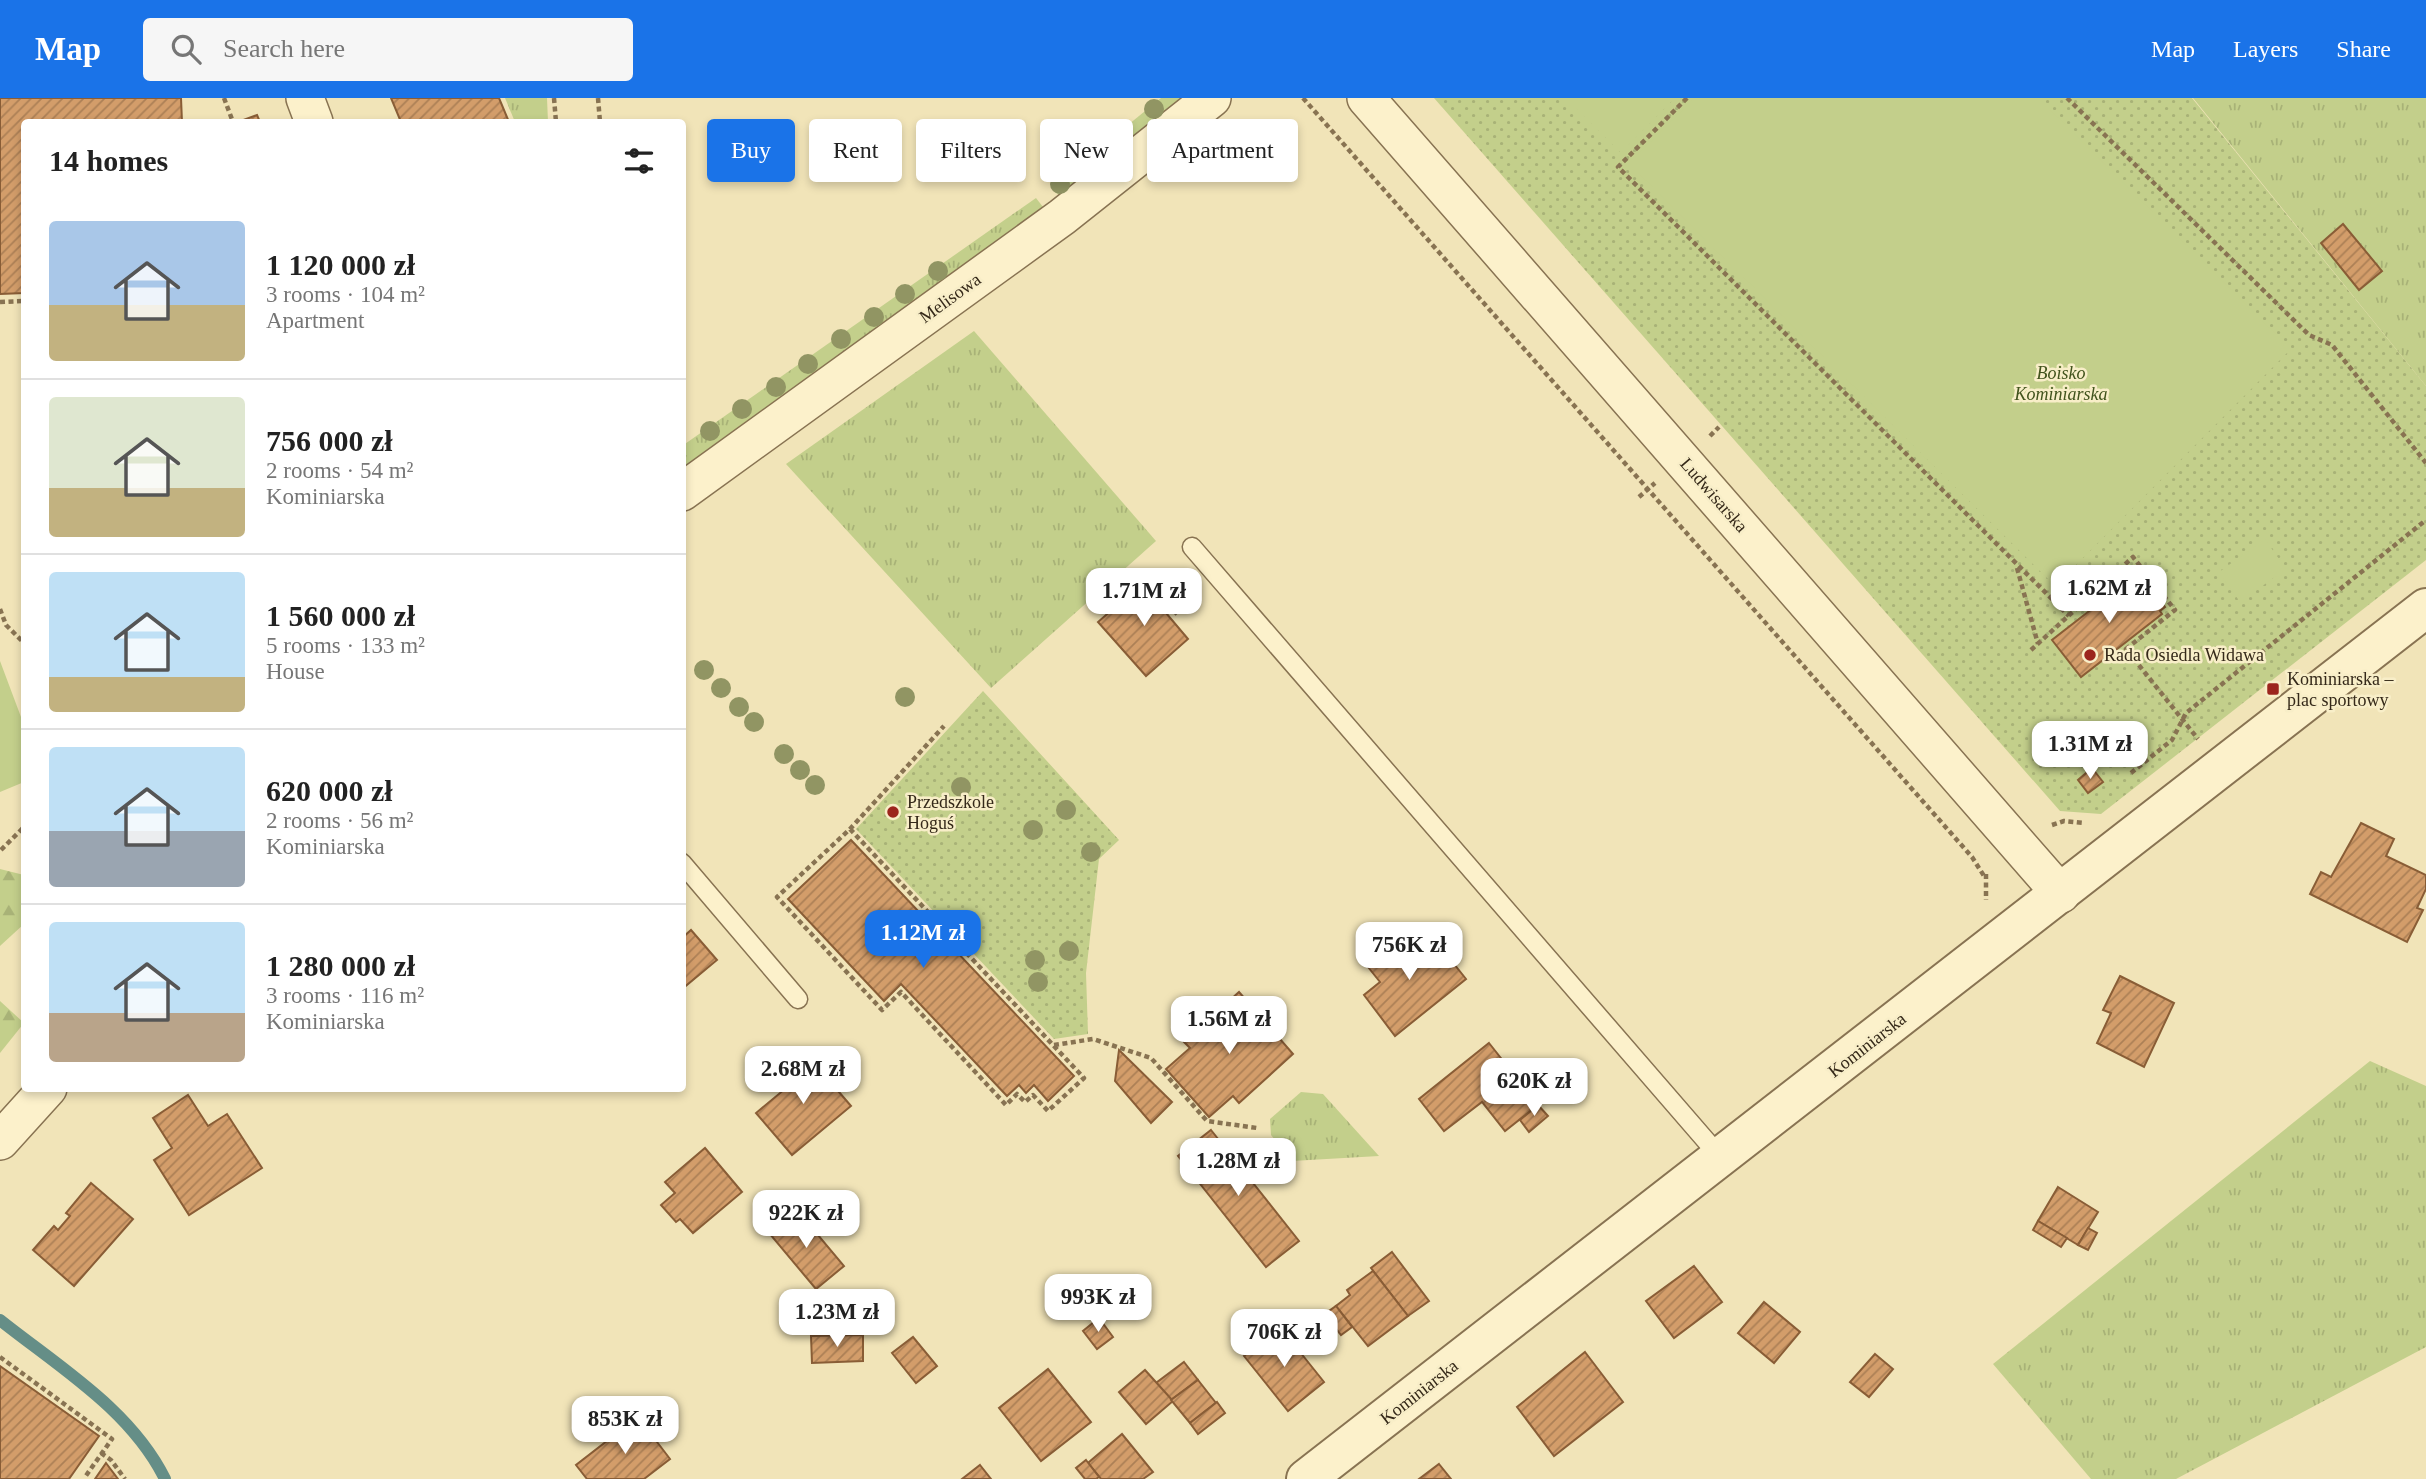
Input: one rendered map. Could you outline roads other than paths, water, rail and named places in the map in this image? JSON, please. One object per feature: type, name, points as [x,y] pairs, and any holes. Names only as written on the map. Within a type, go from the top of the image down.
[{"type":"street","points":[[305,98],[313,119]]},
{"type":"street","name":"Melisowa","points":[[686,489],[1062,217],[1212,98]]},
{"type":"street","name":"Ludwisarska","points":[[1366,98],[2061,894]]},
{"type":"street","name":"Kominiarska","points":[[1306,1479],[2426,608]]},
{"type":"street","points":[[0,1141],[44,1092]]},
{"type":"lane","points":[[1192,547],[1721,1158]]},
{"type":"lane","points":[[686,868],[798,999]]},
{"type":"waterway","points":[[0,1320],[92,1391],[113,1411],[151,1454],[165,1479]]},
{"type":"place","name":"Rada Osiedla Widawa","points":[[2090,655]]},
{"type":"place","name":"Kominiarska – plac sportowy","points":[[2273,689]]},
{"type":"place","name":"Przedszkole Hoguś","points":[[893,812]]},
{"type":"park label","name":"Boisko Kominiarska","points":[[2061,383]]}]
